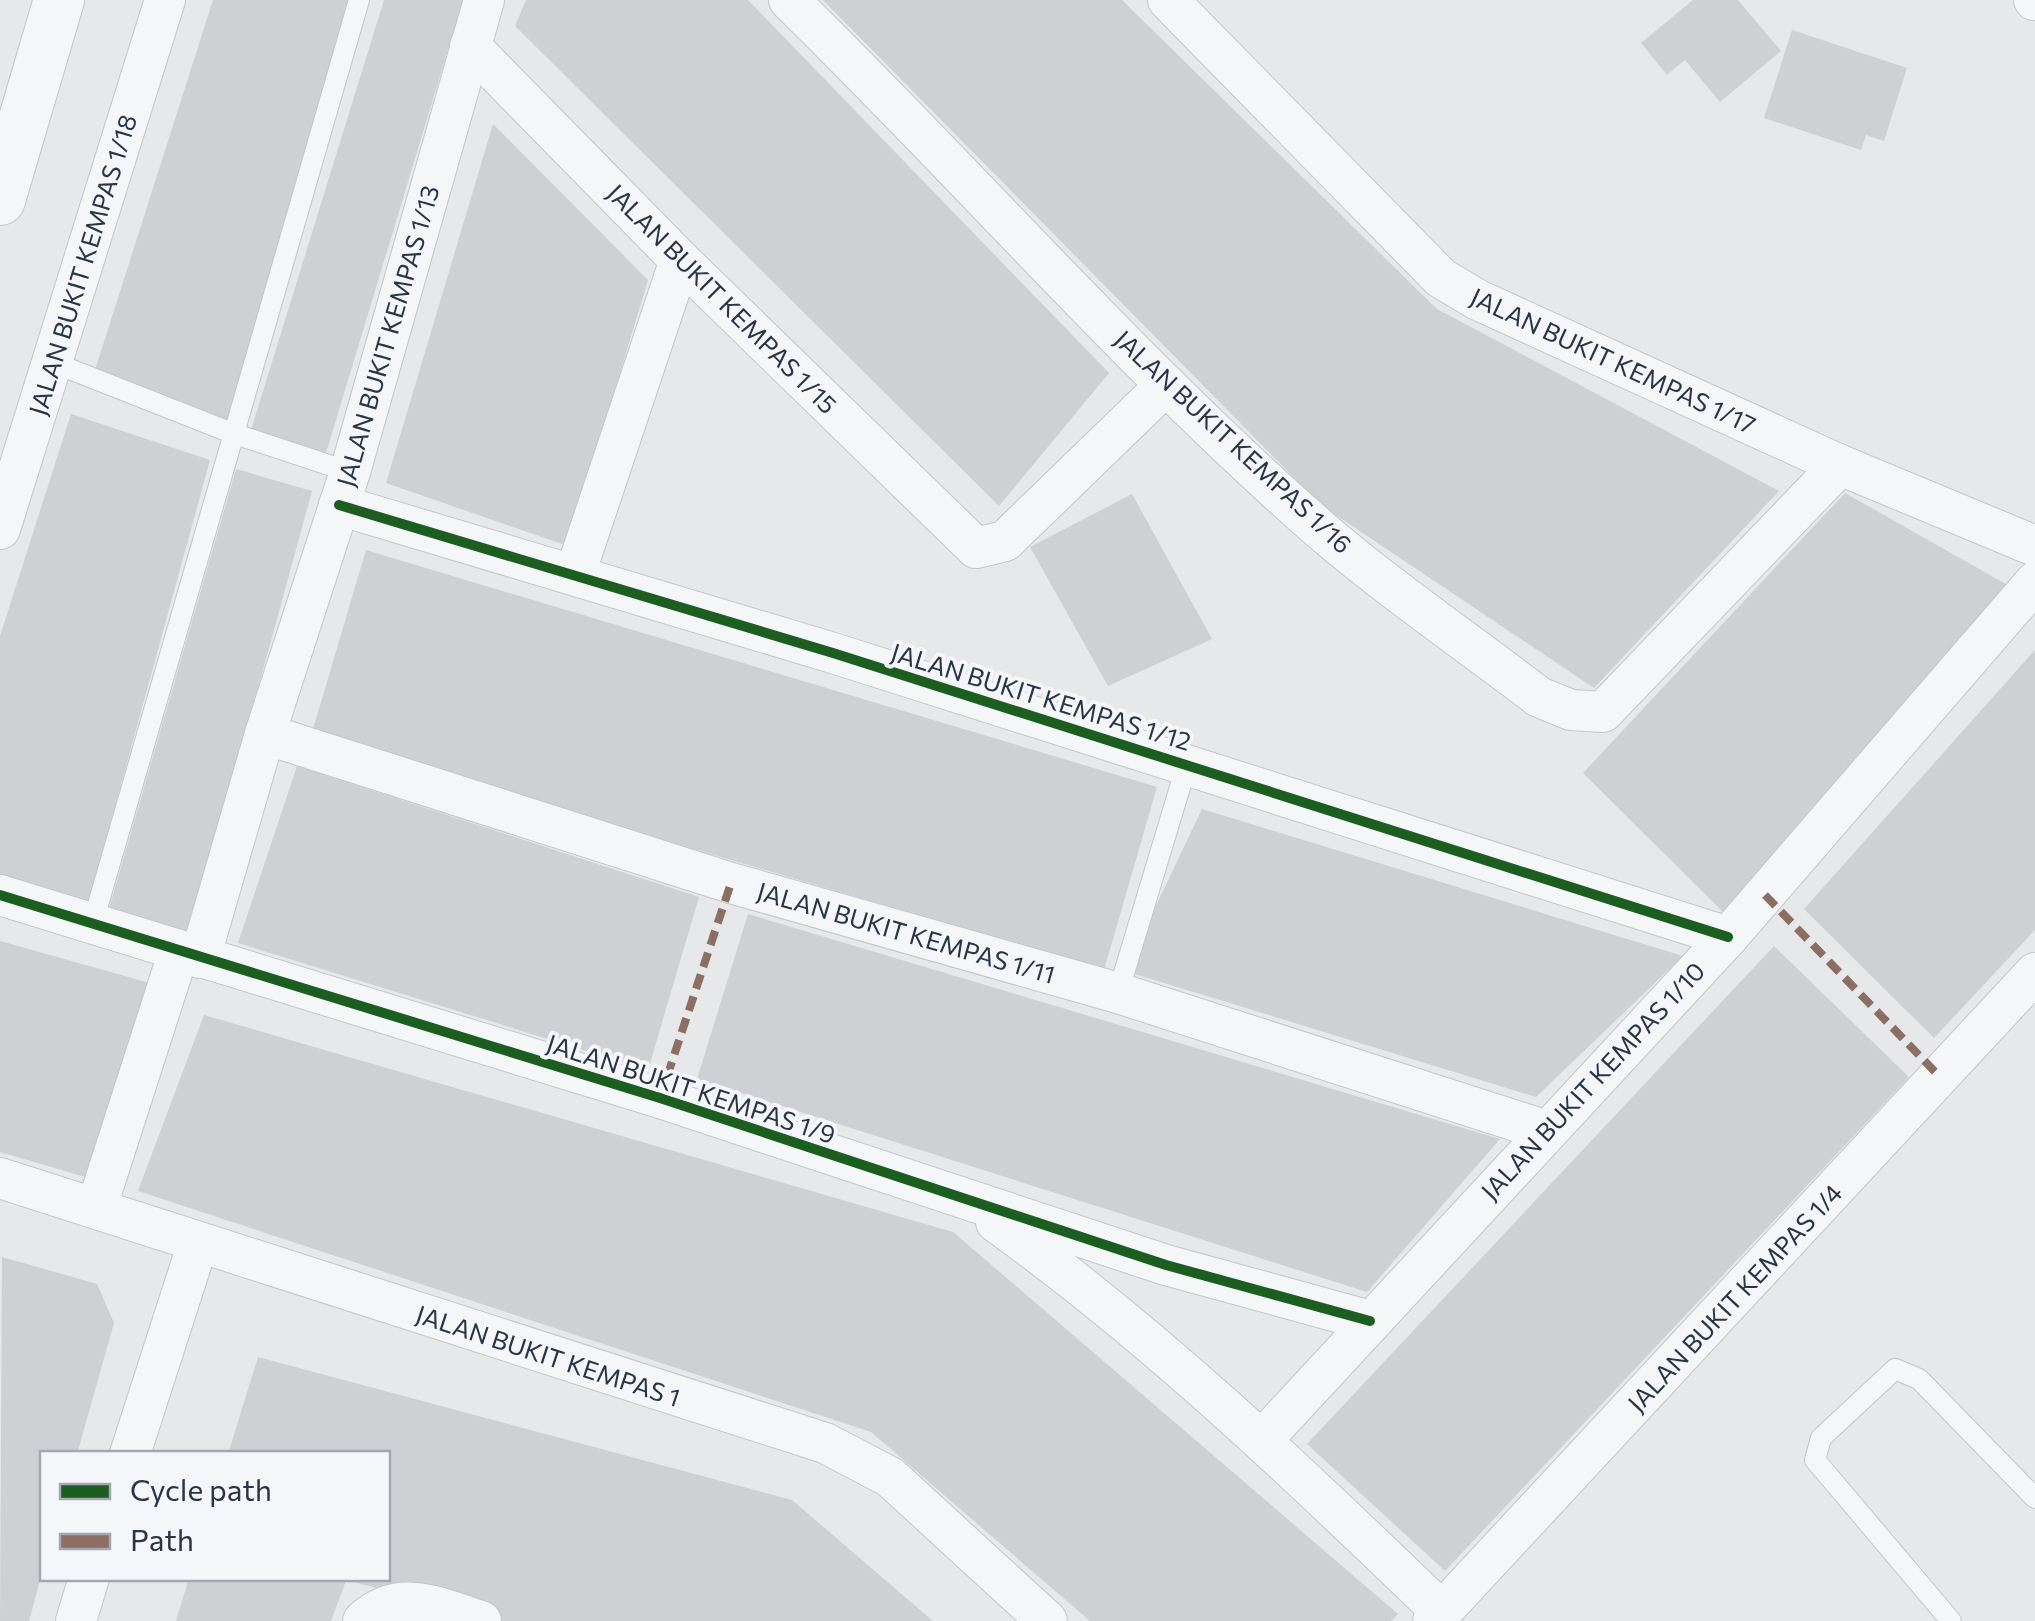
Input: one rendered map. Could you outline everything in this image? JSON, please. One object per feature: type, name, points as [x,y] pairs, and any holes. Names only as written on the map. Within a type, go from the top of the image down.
[{"type":"street","points":[[0,200],[59,0]]},
{"type":"street","name":"JALAN BUKIT KEMPAS 1/18","points":[[0,530],[165,0]]},
{"type":"street","name":"JALAN BUKIT KEMPAS 1/13","points":[[97,1206],[190,955],[344,489],[484,0]]},
{"type":"street","name":"JALAN BUKIT KEMPAS 1/16","points":[[789,0],[1166,385],[1324,532],[1540,697],[1571,710],[1603,712],[1840,465]]},
{"type":"street","name":"JALAN BUKIT KEMPAS 1/17","points":[[1168,0],[1440,278],[1478,300],[1840,465],[2035,546]]},
{"type":"street","name":"JALAN BUKIT KEMPAS 1/15","points":[[470,46],[680,260],[976,548],[1006,541],[1166,385]]},
{"type":"street","points":[[575,574],[680,260]]},
{"type":"street","name":"JALAN BUKIT KEMPAS 1/12","points":[[344,489],[575,574],[1728,937]]},
{"type":"street","name":"JALAN BUKIT KEMPAS 1/10","points":[[1263,1440],[1728,937],[2035,582]]},
{"type":"street","name":"JALAN BUKIT KEMPAS 1/11","points":[[265,734],[731,882],[1118,994],[1547,1131]]},
{"type":"street","name":"JALAN BUKIT KEMPAS 1/9","points":[[0,895],[660,1098],[1166,1266],[1370,1320]]},
{"type":"street","name":"JALAN BUKIT KEMPAS 1/4","points":[[1437,1616],[2035,972]]},
{"type":"street","name":"JALAN BUKIT KEMPAS 1","points":[[2,1186],[97,1206],[198,1243],[824,1443],[890,1478],[1047,1621]]},
{"type":"street","name":"JALAN BUKIT KEMPAS 1/9","points":[[964,1199],[1067,1273],[1263,1440],[1437,1616]]},
{"type":"street","points":[[131,1451],[198,1243]]},
{"type":"street","points":[[76,1621],[89,1581]]},
{"type":"street","points":[[363,1621],[379,1606],[414,1601],[481,1621]]},
{"type":"lane","points":[[92,922],[359,0]]},
{"type":"lane","points":[[52,362],[232,433],[344,489]]},
{"type":"lane","points":[[1118,994],[1188,764]]},
{"type":"lane","points":[[1951,1621],[1815,1460],[1821,1438],[1895,1368],[1918,1379],[2035,1498]]},
{"type":"building","points":[[213,0],[350,0],[227,421],[95,370]]},
{"type":"building","points":[[384,0],[463,0],[326,453],[251,430]]},
{"type":"building","points":[[526,0],[748,0],[1109,373],[999,506],[515,26]]},
{"type":"building","points":[[823,0],[1122,0],[1437,309],[1779,491],[1594,688],[1321,505]]},
{"type":"building","points":[[1693,0],[1738,0],[1781,51],[1720,102],[1685,60],[1667,75],[1641,43]]},
{"type":"building","points":[[1792,30],[1907,68],[1884,141],[1866,135],[1861,150],[1764,118]]},
{"type":"building","points":[[493,124],[648,280],[568,546],[386,483]]},
{"type":"building","points":[[71,414],[210,460],[88,905],[0,881],[0,636]]},
{"type":"building","points":[[236,469],[312,491],[190,937],[108,912]]},
{"type":"building","points":[[1845,493],[2011,587],[1723,912],[1583,773]]},
{"type":"building","points":[[1132,494],[1212,639],[1108,686],[1030,547]]},
{"type":"building","points":[[366,550],[1157,787],[1104,970],[311,736]]},
{"type":"building","points":[[2035,650],[2035,930],[1934,1038],[1804,909]]},
{"type":"building","points":[[297,766],[699,897],[648,1070],[238,943]]},
{"type":"building","points":[[1202,809],[1683,956],[1536,1097],[1125,971]]},
{"type":"building","points":[[748,914],[1500,1139],[1367,1292],[697,1079]]},
{"type":"building","points":[[0,941],[157,985],[92,1179],[0,1152]]},
{"type":"building","points":[[1774,946],[1909,1077],[1445,1571],[1307,1444]]},
{"type":"building","points":[[204,1015],[953,1232],[1398,1614],[1391,1621],[1090,1621],[871,1432],[138,1191]]},
{"type":"building","points":[[2,1257],[97,1284],[114,1323],[78,1451],[40,1451],[40,1580],[29,1621],[0,1621]]},
{"type":"building","points":[[258,1357],[792,1500],[933,1621],[496,1621],[351,1581],[390,1581],[390,1451],[229,1451]]},
{"type":"building","points":[[188,1581],[346,1581],[331,1621],[176,1621]]},
{"type":"marked path","points":[[660,1098],[731,883]]},
{"type":"marked path","points":[[1765,895],[1940,1077]]},
{"type":"cycle path","points":[[339,505],[833,653],[1728,937]]},
{"type":"cycle path","points":[[0,895],[660,1098],[1166,1265],[1370,1321]]}]
